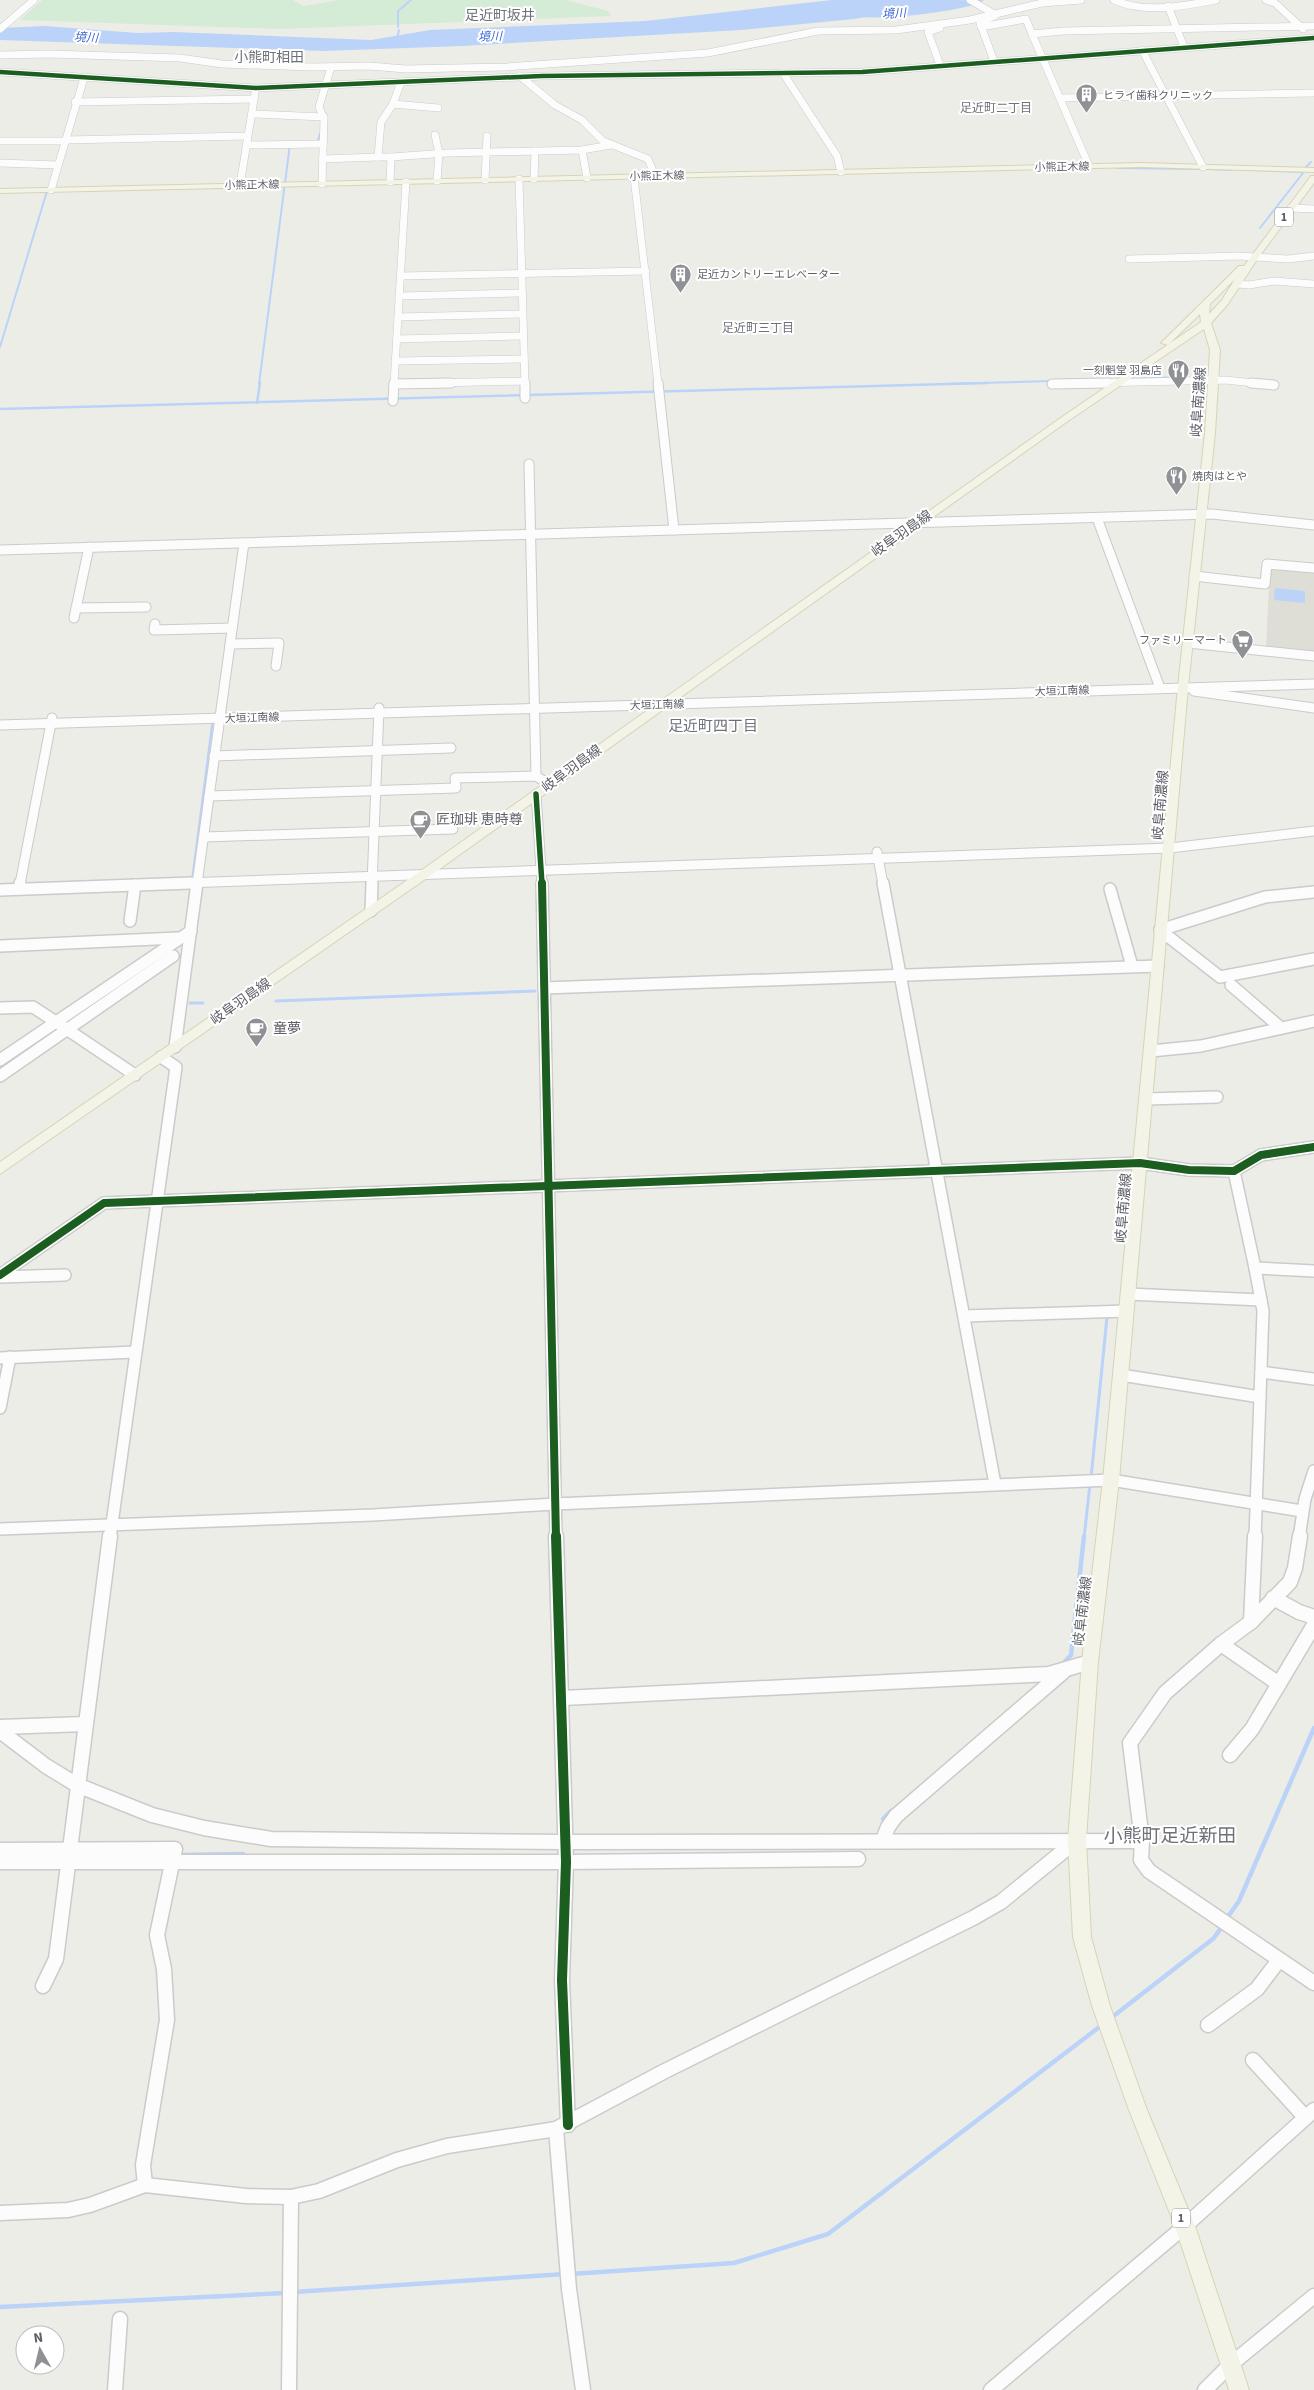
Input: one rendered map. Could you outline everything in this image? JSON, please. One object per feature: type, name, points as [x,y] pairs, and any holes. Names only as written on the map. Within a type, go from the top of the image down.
[{"type":"main road","name":"小熊正木線","points":[[0,191],[1089,166],[1314,170]]},
{"type":"main road","name":"1","points":[[1206,323],[1238,284],[1254,257],[1314,178]]},
{"type":"main road","name":"1","points":[[1206,303],[1254,257]]},
{"type":"main road","name":"岐阜南濃線","points":[[1184,2226],[1138,2110],[1101,2006],[1082,1937],[1077,1840],[1090,1662],[1111,1480],[1151,1051],[1160,930],[1186,687],[1194,576],[1202,515],[1215,350],[1206,323],[1204,310],[1206,303]]},
{"type":"main road","name":"岐阜羽島線","points":[[1116,383],[1122,374],[1176,334],[1206,303]]},
{"type":"main road","name":"岐阜羽島線","points":[[0,1168],[423,875],[659,705],[1116,383],[1178,344],[1206,323]]},
{"type":"main road","name":"1","points":[[1184,2226],[1239,2390]]},
{"type":"street","points":[[0,29],[34,0]]},
{"type":"street","points":[[940,65],[928,32],[996,13],[1063,0]]},
{"type":"street","points":[[1055,2],[1081,0]]},
{"type":"street","points":[[1114,0],[1121,5],[1168,6],[1216,0]]},
{"type":"street","points":[[1266,0],[1275,3],[1313,38]]},
{"type":"street","points":[[972,1],[996,13]]},
{"type":"street","points":[[1168,6],[1184,48]]},
{"type":"street","points":[[994,61],[980,22],[996,15],[996,13]]},
{"type":"street","points":[[0,54],[180,58],[222,64],[331,67],[506,67],[676,56],[738,48],[818,31],[882,32],[970,20]]},
{"type":"street","points":[[982,27],[1026,20],[1089,166]]},
{"type":"street","points":[[1032,34],[1175,28],[1314,26]]},
{"type":"street","points":[[0,72],[256,88],[522,77],[862,72],[1313,38]]},
{"type":"street","points":[[1142,50],[1202,167]]},
{"type":"street","points":[[322,184],[324,117],[319,107],[331,67]]},
{"type":"street","points":[[427,68],[502,71],[522,77],[555,105],[582,120],[596,136],[612,145],[648,159],[655,176]]},
{"type":"street","points":[[783,74],[837,156],[842,172]]},
{"type":"street","points":[[51,190],[75,102],[84,78]]},
{"type":"street","points":[[378,157],[381,122],[394,104],[401,82]]},
{"type":"street","points":[[240,186],[256,88]]},
{"type":"street","points":[[1060,98],[1314,93]]},
{"type":"street","points":[[75,102],[254,99]]},
{"type":"street","points":[[394,104],[438,108]]},
{"type":"street","points":[[252,114],[324,117]]},
{"type":"street","points":[[435,135],[438,154],[437,181]]},
{"type":"street","points":[[0,141],[247,136]]},
{"type":"street","points":[[485,180],[487,136]]},
{"type":"street","points":[[246,146],[323,144]]},
{"type":"street","points":[[322,159],[582,150],[612,145]]},
{"type":"street","points":[[582,150],[587,178]]},
{"type":"street","points":[[534,179],[535,151]]},
{"type":"street","points":[[390,182],[391,157]]},
{"type":"street","points":[[0,163],[58,165]]},
{"type":"street","points":[[634,176],[674,530]]},
{"type":"street","points":[[519,179],[525,398]]},
{"type":"street","points":[[393,401],[406,182]]},
{"type":"street","points":[[1291,208],[1314,209]]},
{"type":"street","points":[[1129,259],[1254,257],[1288,260],[1314,256]]},
{"type":"street","points":[[400,276],[646,271]]},
{"type":"street","points":[[1238,284],[1249,285],[1274,281],[1314,284]]},
{"type":"street","points":[[399,296],[522,293]]},
{"type":"street","points":[[398,317],[522,314]]},
{"type":"street","points":[[397,339],[523,336]]},
{"type":"street","points":[[395,361],[524,359]]},
{"type":"street","points":[[1052,384],[1213,380],[1274,385]]},
{"type":"street","points":[[394,384],[525,381]]},
{"type":"street","points":[[529,464],[536,776]]},
{"type":"street","points":[[0,550],[1212,514],[1314,525]]},
{"type":"street","points":[[1097,518],[1160,688]]},
{"type":"street","points":[[175,1047],[186,934],[198,882],[244,543]]},
{"type":"street","points":[[89,547],[75,613],[146,607]]},
{"type":"street","points":[[1194,576],[1265,584],[1267,564],[1314,568]]},
{"type":"street","points":[[155,624],[154,630],[232,628]]},
{"type":"street","points":[[230,644],[279,643],[276,666]]},
{"type":"street","points":[[1188,643],[1314,656]]},
{"type":"street","name":"大垣江南線","points":[[0,725],[52,721],[534,706],[659,705],[847,697],[1314,684]]},
{"type":"street","points":[[1186,687],[1197,693],[1314,708]]},
{"type":"street","points":[[371,911],[379,711]]},
{"type":"street","points":[[19,889],[52,721]]},
{"type":"street","points":[[214,756],[451,748]]},
{"type":"street","points":[[209,796],[456,788],[455,778],[536,776],[550,784]]},
{"type":"street","points":[[536,794],[542,868],[555,1504],[563,1698],[566,1862],[562,1980],[562,2127],[565,2253],[583,2390]]},
{"type":"street","points":[[204,836],[453,829]]},
{"type":"street","points":[[0,890],[423,875],[542,868],[1170,848],[1314,831]]},
{"type":"street","points":[[878,856],[902,976],[936,1171],[995,1484]]},
{"type":"street","points":[[130,921],[135,885]]},
{"type":"street","points":[[1110,889],[1132,966]]},
{"type":"street","points":[[1160,930],[1265,898],[1314,892]]},
{"type":"street","points":[[1160,930],[1220,977],[1314,959]]},
{"type":"street","points":[[0,946],[168,940],[186,934]]},
{"type":"street","points":[[0,1060],[186,934]]},
{"type":"street","points":[[0,1076],[174,956]]},
{"type":"street","points":[[544,988],[1158,966]]},
{"type":"street","points":[[1231,985],[1281,1028]]},
{"type":"street","points":[[0,1008],[33,1007],[135,1074]]},
{"type":"street","points":[[1151,1051],[1201,1046],[1314,1021]]},
{"type":"street","points":[[43,1986],[56,1959],[77,1785],[155,1202],[176,1067],[161,1057]]},
{"type":"street","points":[[1146,1099],[1216,1097]]},
{"type":"street","points":[[0,1276],[104,1203],[1140,1163],[1199,1171],[1234,1171],[1261,1155],[1314,1147]]},
{"type":"street","points":[[1234,1171],[1263,1311],[1251,1622]]},
{"type":"street","points":[[1254,1268],[1314,1271]]},
{"type":"street","points":[[0,1276],[65,1275]]},
{"type":"street","points":[[1128,1294],[1261,1300]]},
{"type":"street","points":[[964,1316],[1127,1310]]},
{"type":"street","points":[[0,1408],[5,1358],[135,1352]]},
{"type":"street","points":[[1261,1372],[1314,1379]]},
{"type":"street","points":[[1121,1374],[1260,1396]]},
{"type":"street","points":[[1314,1471],[1302,1511],[1295,1568],[1290,1582],[1251,1622],[1221,1644],[1164,1693],[1130,1743],[1142,1841],[1141,1860],[1149,1870],[1314,1983]]},
{"type":"street","points":[[0,1529],[373,1515],[555,1504],[1111,1480],[1302,1511]]},
{"type":"street","points":[[1273,1598],[1314,1618]]},
{"type":"street","points":[[1230,1755],[1252,1729],[1314,1625]]},
{"type":"street","points":[[1221,1644],[1279,1684]]},
{"type":"street","points":[[563,1698],[1049,1674],[1090,1662]]},
{"type":"street","points":[[883,1840],[888,1827],[896,1816],[1068,1667]]},
{"type":"street","points":[[0,1727],[85,1724]]},
{"type":"street","points":[[0,1731],[46,1766],[77,1785],[152,1815],[204,1828],[271,1839],[565,1842],[1142,1841]]},
{"type":"street","points":[[0,2212],[68,2210],[90,2205],[145,2185],[246,2196],[291,2197],[319,2190],[397,2160],[447,2146],[562,2127],[663,2072],[980,1914],[1001,1902],[1077,1840]]},
{"type":"street","points":[[0,1850],[174,1861],[566,1862],[858,1859]]},
{"type":"street","points":[[0,1862],[70,1855]]},
{"type":"street","points":[[145,2185],[143,2166],[166,2020],[164,1969],[157,1935],[174,1861]]},
{"type":"street","points":[[1208,2025],[1257,1989],[1279,1960]]},
{"type":"street","points":[[997,2388],[1184,2226],[1309,2113],[1253,2060]]},
{"type":"street","points":[[288,2390],[291,2197]]},
{"type":"street","points":[[1205,2390],[1230,2365],[1314,2296]]},
{"type":"street","points":[[115,2390],[120,2319]]},
{"type":"shaded area","points":[[1270,565],[1314,570],[1314,653],[1266,648]]},
{"type":"green space","points":[[42,0],[293,0],[303,6],[339,0],[566,0],[608,11],[611,16],[280,29],[20,20]]},
{"type":"water","points":[[832,0],[965,0],[854,19],[741,30],[462,46],[324,51],[0,40],[0,28],[45,26],[138,33],[174,32],[371,40],[430,30],[645,21]]},
{"type":"water","points":[[1275,588],[1305,591],[1305,603],[1274,600]]},
{"type":"waterway","points":[[398,27],[398,11],[411,0]]},
{"type":"waterway","name":"境川","points":[[855,14],[887,14],[917,11],[979,0]]},
{"type":"waterway","points":[[397,38],[399,30]]},
{"type":"waterway","points":[[317,143],[320,134]]},
{"type":"waterway","points":[[259,384],[290,144]]},
{"type":"waterway","points":[[1305,168],[1311,162]]},
{"type":"waterway","points":[[1116,168],[1202,169]]},
{"type":"waterway","points":[[1207,169],[1232,170]]},
{"type":"waterway","points":[[1251,170],[1303,172]]},
{"type":"waterway","points":[[1260,228],[1303,173]]},
{"type":"waterway","points":[[0,347],[47,191]]},
{"type":"waterway","points":[[1128,379],[1182,377]]},
{"type":"waterway","points":[[940,384],[1051,381]]},
{"type":"waterway","points":[[257,402],[260,383]]},
{"type":"waterway","points":[[257,402],[987,383]]},
{"type":"waterway","points":[[0,409],[257,402]]},
{"type":"waterway","points":[[192,882],[213,719]]},
{"type":"waterway","points":[[276,1001],[535,991]]},
{"type":"waterway","points":[[190,1003],[203,1003]]},
{"type":"waterway","points":[[65,1023],[92,1004]]},
{"type":"waterway","points":[[0,1067],[59,1027]]},
{"type":"waterway","points":[[1091,1478],[1107,1317]]},
{"type":"waterway","points":[[1084,1538],[1090,1484]]},
{"type":"waterway","points":[[1063,1664],[1071,1655],[1084,1536]]},
{"type":"waterway","points":[[1227,1918],[1239,1901],[1314,1728]]},
{"type":"waterway","points":[[883,1819],[891,1811]]},
{"type":"waterway","points":[[178,1855],[243,1854]]},
{"type":"waterway","points":[[1111,2018],[1214,1938],[1223,1925]]},
{"type":"waterway","points":[[571,2274],[734,2263],[828,2234],[1102,2025]]},
{"type":"waterway","points":[[294,2292],[565,2274]]},
{"type":"waterway","points":[[0,2307],[285,2293]]},
{"type":"cycle path","points":[[0,72],[256,88],[542,76],[862,72],[1314,38]]},
{"type":"cycle path","points":[[536,794],[542,870],[555,1504],[566,1862],[562,1980],[568,2125]]},
{"type":"cycle path","points":[[0,1275],[104,1203],[1140,1163],[1189,1170],[1234,1171],[1261,1155],[1314,1147]]},
{"type":"place","name":"ヒライ歯科クリニック","points":[[1087,114]]},
{"type":"place","name":"足近カントリーエレベーター","points":[[681,293]]},
{"type":"place","name":"一刻魁堂 羽島店","points":[[1178,389]]},
{"type":"place","name":"焼肉はとや","points":[[1176,495]]},
{"type":"place","name":"ファミリーマート","points":[[1243,659]]},
{"type":"place","name":"匠珈琲 恵時尊","points":[[420,839]]},
{"type":"place","name":"童夢","points":[[257,1048]]},
{"type":"district","name":"足近町坂井","points":[[500,16]]},
{"type":"district","name":"小熊町相田","points":[[269,58]]},
{"type":"district","name":"足近町二丁目","points":[[996,108]]},
{"type":"district","name":"足近町三丁目","points":[[758,328]]},
{"type":"district","name":"足近町四丁目","points":[[713,726]]},
{"type":"district","name":"小熊町足近新田","points":[[1170,1836]]}]
